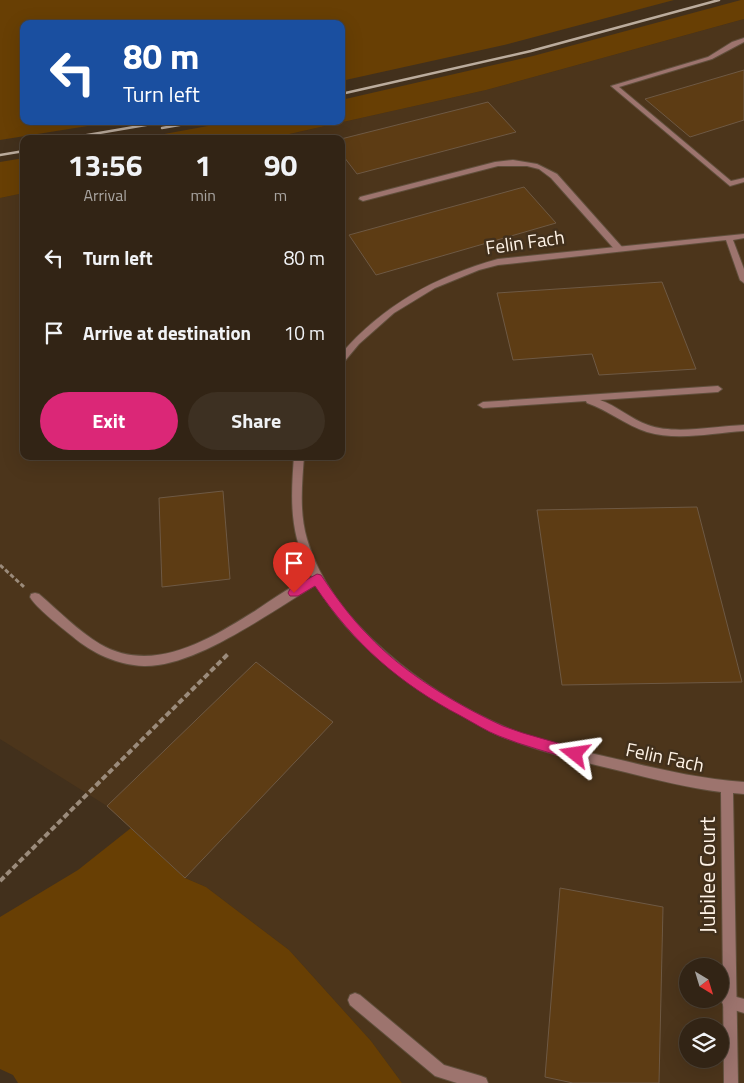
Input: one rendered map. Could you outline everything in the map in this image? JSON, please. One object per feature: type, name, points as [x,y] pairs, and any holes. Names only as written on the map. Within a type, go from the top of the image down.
[{"type":"street","points":[[744,40],[729,46],[710,58],[614,86],[730,184],[744,180]]},
{"type":"street","points":[[363,200],[498,164],[510,162],[526,164],[544,169],[554,176],[619,248]]},
{"type":"street","name":"Felin Fach","points":[[345,355],[369,329],[392,310],[456,274],[498,262],[744,236]]},
{"type":"street","points":[[729,239],[744,280]]},
{"type":"street","points":[[345,346],[350,348]]},
{"type":"street","points":[[483,405],[718,389]]},
{"type":"street","points":[[576,399],[605,404],[638,425],[650,429],[670,432],[744,428]]},
{"type":"street","name":"Felin Fach","points":[[298,460],[298,515],[304,548],[317,579],[334,604],[364,640],[399,671],[446,702],[501,731],[544,746],[656,774],[728,787],[744,788]]},
{"type":"street","points":[[35,597],[91,644],[107,653],[125,659],[142,661],[162,660],[180,656],[219,638],[317,579]]},
{"type":"street","name":"Jubilee Court","points":[[728,787],[729,958]]},
{"type":"street","points":[[355,1000],[440,1071],[481,1083]]},
{"type":"street","points":[[729,1002],[744,1006]]},
{"type":"street","name":"Jubilee Court","points":[[729,1002],[731,1083]]},
{"type":"path","points":[[0,565],[35,597]]},
{"type":"path","points":[[0,881],[233,649]]},
{"type":"shaded area","points":[[0,0],[674,0],[504,45],[345,80],[345,20],[20,20],[20,125],[94,125],[31,135],[20,135],[20,137],[0,140]]},
{"type":"shaded area","points":[[744,0],[744,19],[486,90],[345,122],[345,99],[533,56]]},
{"type":"shaded area","points":[[744,19],[744,1083],[402,1083],[371,1041],[289,950],[206,887],[185,878],[107,806],[0,739],[0,198],[20,194],[20,460],[345,460],[345,135],[285,135],[330,125],[345,125],[345,122],[486,90]]},
{"type":"shaded area","points":[[213,125],[330,125],[285,135],[159,135]]},
{"type":"shaded area","points":[[20,159],[20,194],[0,198],[0,162]]},
{"type":"shaded area","points":[[131,828],[185,878],[206,887],[289,950],[371,1041],[402,1083],[18,1083],[13,1075],[0,1069],[0,917],[78,870]]},
{"type":"building","points":[[744,70],[744,120],[690,137],[645,99]]},
{"type":"building","points":[[488,102],[516,132],[357,174],[345,158],[345,138]]},
{"type":"building","points":[[524,187],[556,223],[376,275],[349,235]]},
{"type":"building","points":[[662,282],[696,369],[599,375],[592,354],[513,360],[497,293]]},
{"type":"building","points":[[223,491],[230,579],[162,587],[159,498]]},
{"type":"building","points":[[697,507],[742,682],[562,685],[537,510]]},
{"type":"building","points":[[256,662],[333,722],[185,878],[107,806]]},
{"type":"building","points":[[560,888],[663,907],[659,1083],[573,1083],[545,1077]]},
{"type":"railway","points":[[345,93],[531,51],[719,0]]},
{"type":"railway","points":[[87,135],[146,125]]},
{"type":"railway","points":[[162,128],[179,125]]},
{"type":"railway","points":[[0,155],[20,152]]},
{"type":"route","points":[[294,593],[317,579],[334,604],[364,640],[399,671],[446,702],[501,731],[544,746],[575,754]]}]
